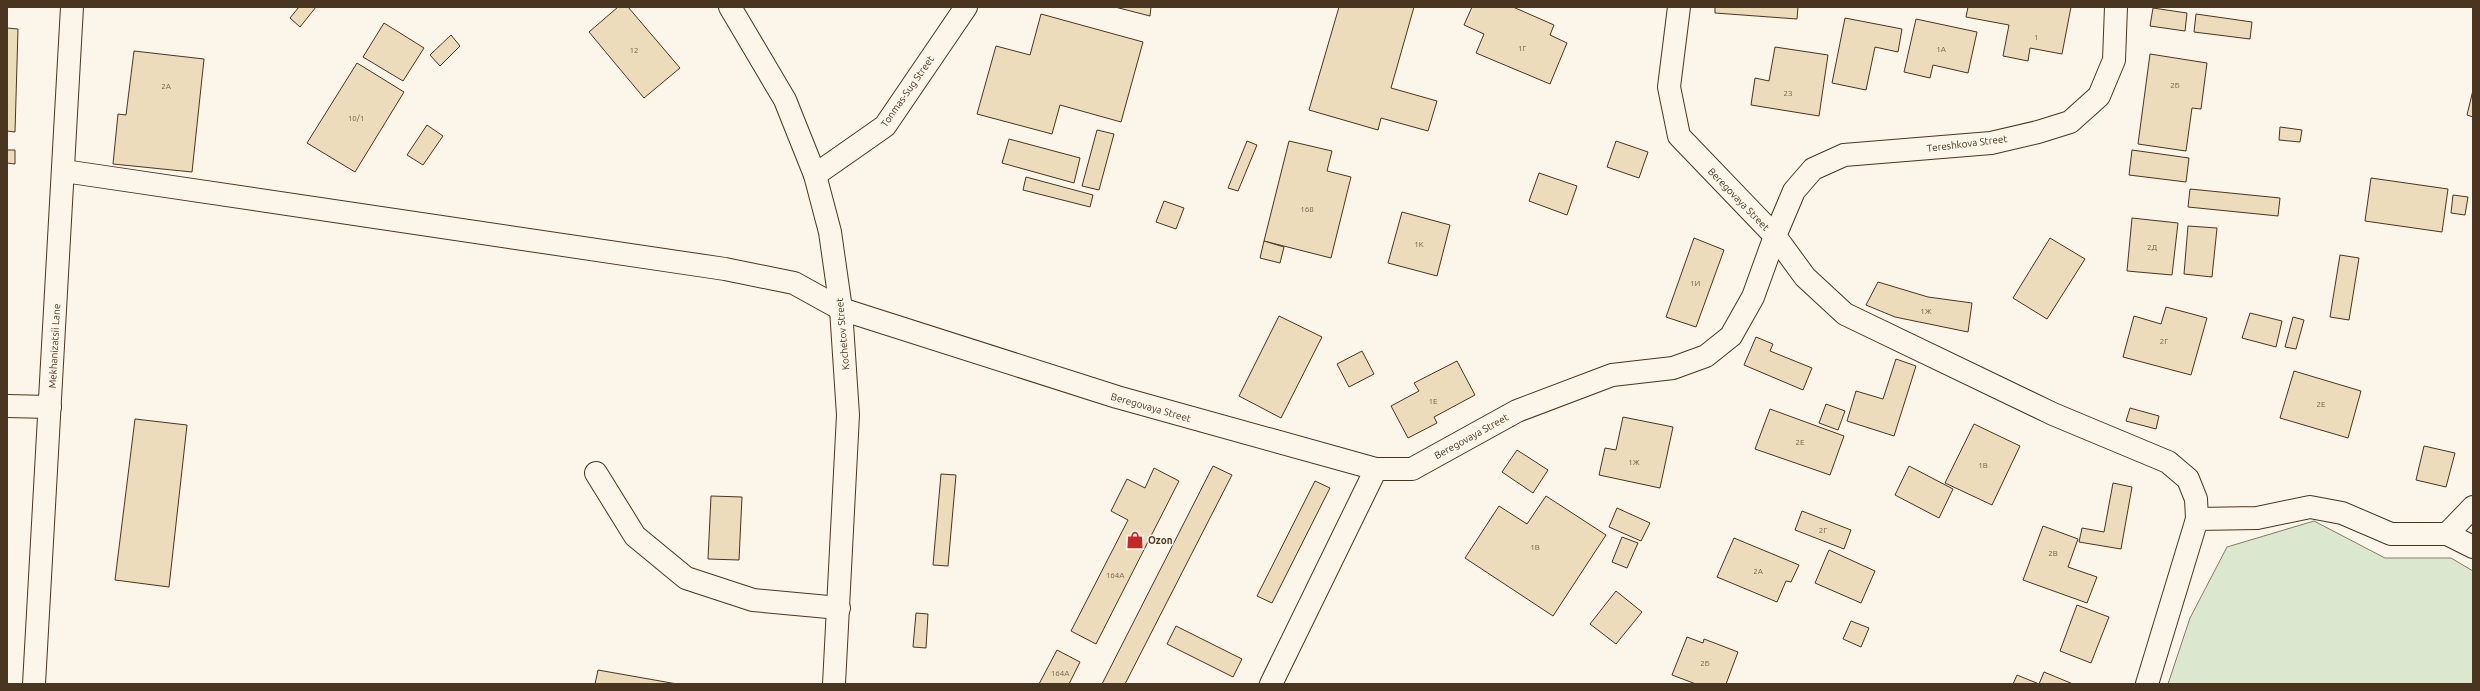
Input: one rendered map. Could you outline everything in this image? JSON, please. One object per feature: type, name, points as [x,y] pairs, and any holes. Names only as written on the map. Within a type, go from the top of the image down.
[{"type":"street","name":"Mekhanizatsii Lane","points":[[34,684],[64,171],[72,7]]},
{"type":"street","name":"Kochetov Street","points":[[730,7],[786,100],[815,175],[830,232],[841,309],[848,415],[834,684]]},
{"type":"street","name":"Tonmas-Sug Street","points":[[815,175],[885,126],[966,7]]},
{"type":"street","name":"Beregovaya Street","points":[[64,171],[725,269],[794,283],[841,309],[1117,398],[1376,469],[1412,469],[1517,411],[1612,375],[1672,368],[1706,356],[1731,336],[1735,330],[1753,297],[1775,236],[1679,136],[1669,87],[1680,7]]},
{"type":"street","name":"Tereshkova Street","points":[[1775,236],[1794,191],[1813,169],[1844,155],[1991,142],[2038,132],[2070,122],[2099,96],[2114,60],[2116,7]]},
{"type":"street","points":[[1775,236],[1805,277],[1845,314],[2053,414],[2168,462],[2188,479],[2196,499],[2198,519],[2147,684]]},
{"type":"street","points":[[7,406],[50,407]]},
{"type":"street","points":[[1271,684],[1376,469]]},
{"type":"street","points":[[596,473],[635,536],[686,578],[753,600],[839,608]]},
{"type":"street","points":[[2198,519],[2257,518],[2310,507],[2342,513],[2391,534],[2447,534],[2473,547]]},
{"type":"street","points":[[2447,534],[2473,507]]},
{"type":"green space","points":[[2314,521],[2385,558],[2451,558],[2473,571],[2473,684],[2168,684],[2190,618],[2227,547]]},
{"type":"building","points":[[299,7],[316,7],[300,27],[290,18]]},
{"type":"building","points":[[618,7],[628,7],[680,68],[644,98],[589,32]]},
{"type":"building","points":[[1115,7],[1151,7],[1150,16]]},
{"type":"building","points":[[1339,7],[1414,7],[1391,88],[1437,101],[1428,131],[1381,118],[1378,130],[1309,110]]},
{"type":"building","points":[[1472,7],[1513,7],[1554,25],[1550,35],[1567,43],[1550,84],[1476,53],[1484,34],[1464,25]]},
{"type":"building","points":[[1715,7],[1798,7],[1797,19],[1715,13]]},
{"type":"building","points":[[1968,7],[2071,7],[2062,54],[2030,48],[2028,61],[2003,56],[2009,25],[1966,17]]},
{"type":"building","points":[[2153,8],[2187,13],[2185,31],[2150,26]]},
{"type":"building","points":[[1041,14],[1143,42],[1121,122],[1060,105],[1052,134],[977,114],[996,46],[1030,55]]},
{"type":"building","points":[[2196,14],[2252,22],[2250,39],[2194,32]]},
{"type":"building","points":[[1845,18],[1902,29],[1898,52],[1875,47],[1866,90],[1832,83]]},
{"type":"building","points":[[1916,19],[1977,32],[1968,73],[1933,65],[1930,78],[1904,72]]},
{"type":"building","points":[[384,23],[424,48],[403,81],[363,57]]},
{"type":"building","points":[[7,28],[18,29],[15,132],[7,131]]},
{"type":"building","points":[[451,35],[460,46],[440,66],[430,55]]},
{"type":"building","points":[[1775,47],[1828,55],[1819,116],[1751,105],[1755,78],[1769,81]]},
{"type":"building","points":[[134,51],[204,59],[192,172],[113,164],[118,114],[126,115]]},
{"type":"building","points":[[2150,54],[2207,63],[2201,109],[2192,108],[2186,151],[2138,144]]},
{"type":"building","points":[[357,63],[404,92],[355,172],[307,143]]},
{"type":"building","points":[[2473,90],[2473,117],[2467,115]]},
{"type":"building","points":[[427,125],[443,136],[423,165],[407,155]]},
{"type":"building","points":[[2280,127],[2302,130],[2300,142],[2279,140]]},
{"type":"building","points":[[1097,130],[1114,134],[1099,190],[1082,186]]},
{"type":"building","points":[[1009,139],[1080,158],[1074,183],[1002,163]]},
{"type":"building","points":[[1247,141],[1257,145],[1238,191],[1228,188]]},
{"type":"building","points":[[1289,141],[1332,151],[1327,171],[1351,177],[1331,258],[1264,241]]},
{"type":"building","points":[[1616,141],[1648,152],[1639,178],[1607,167]]},
{"type":"building","points":[[7,150],[15,150],[15,164],[7,163]]},
{"type":"building","points":[[2132,150],[2189,158],[2186,182],[2129,175]]},
{"type":"building","points":[[1539,173],[1577,186],[1567,215],[1529,201]]},
{"type":"building","points":[[1026,177],[1093,195],[1090,207],[1023,190]]},
{"type":"building","points":[[2371,178],[2448,189],[2442,232],[2365,221]]},
{"type":"building","points":[[2190,189],[2280,198],[2278,216],[2188,207]]},
{"type":"building","points":[[2453,195],[2468,197],[2465,215],[2451,213]]},
{"type":"building","points":[[1164,201],[1184,208],[1176,229],[1156,222]]},
{"type":"building","points":[[1402,212],[1450,225],[1437,276],[1388,263]]},
{"type":"building","points":[[2132,218],[2178,223],[2172,275],[2127,271]]},
{"type":"building","points":[[2188,226],[2217,228],[2212,277],[2184,274]]},
{"type":"building","points":[[1694,238],[1724,250],[1696,327],[1666,317]]},
{"type":"building","points":[[2050,238],[2085,259],[2047,319],[2013,298]]},
{"type":"building","points":[[1264,241],[1284,247],[1280,263],[1260,258]]},
{"type":"building","points":[[2340,255],[2359,258],[2349,320],[2330,317]]},
{"type":"building","points":[[1878,282],[1928,297],[1972,303],[1968,332],[1895,317],[1866,305]]},
{"type":"building","points":[[2166,307],[2207,318],[2191,375],[2123,357],[2134,316],[2161,324]]},
{"type":"building","points":[[2250,313],[2282,321],[2276,347],[2242,338]]},
{"type":"building","points":[[1279,316],[1322,337],[1281,418],[1239,396]]},
{"type":"building","points":[[2293,317],[2304,320],[2296,349],[2285,347]]},
{"type":"building","points":[[1756,337],[1773,344],[1770,351],[1812,368],[1803,390],[1744,365]]},
{"type":"building","points":[[1362,351],[1374,374],[1349,387],[1337,364]]},
{"type":"building","points":[[1896,359],[1916,366],[1894,436],[1847,421],[1856,391],[1883,399]]},
{"type":"building","points":[[1457,361],[1475,395],[1434,417],[1437,423],[1408,438],[1391,406],[1419,391],[1414,383]]},
{"type":"building","points":[[2294,371],[2361,391],[2348,438],[2280,418]]},
{"type":"building","points":[[1826,404],[1845,411],[1838,430],[1819,423]]},
{"type":"building","points":[[2130,408],[2159,416],[2156,429],[2126,421]]},
{"type":"building","points":[[1770,409],[1844,436],[1830,475],[1755,449]]},
{"type":"building","points":[[1623,417],[1673,427],[1660,488],[1599,475],[1605,448],[1616,450]]},
{"type":"building","points":[[135,419],[187,425],[169,587],[115,580]]},
{"type":"building","points":[[1974,424],[2020,446],[1992,505],[1945,483]]},
{"type":"building","points":[[2424,446],[2455,453],[2446,487],[2416,480]]},
{"type":"building","points":[[1517,450],[1548,470],[1533,493],[1502,472]]},
{"type":"building","points":[[1213,466],[1232,475],[1125,684],[1102,684]]},
{"type":"building","points":[[1909,466],[1953,489],[1939,518],[1895,495]]},
{"type":"building","points":[[1154,468],[1179,481],[1096,644],[1071,631],[1128,520],[1111,511],[1127,479],[1145,488]]},
{"type":"building","points":[[941,474],[956,475],[948,566],[933,565]]},
{"type":"building","points":[[1315,481],[1330,488],[1272,603],[1257,596]]},
{"type":"building","points":[[2113,483],[2132,487],[2121,549],[2079,542],[2082,528],[2104,532]]},
{"type":"building","points":[[711,496],[742,497],[739,560],[708,559]]},
{"type":"building","points":[[1546,496],[1606,535],[1553,616],[1465,558],[1499,506],[1527,524]]},
{"type":"building","points":[[1617,508],[1650,523],[1641,541],[1609,527]]},
{"type":"building","points":[[1802,511],[1851,530],[1844,549],[1795,530]]},
{"type":"building","points":[[2043,526],[2078,539],[2068,567],[2097,577],[2087,603],[2023,580]]},
{"type":"building","points":[[1622,537],[1638,543],[1627,568],[1612,562]]},
{"type":"building","points":[[1734,538],[1799,565],[1791,582],[1786,581],[1777,602],[1717,577]]},
{"type":"building","points":[[1829,550],[1875,571],[1861,603],[1815,583]]},
{"type":"building","points":[[1616,591],[1642,612],[1616,644],[1590,624]]},
{"type":"building","points":[[2077,605],[2109,617],[2091,663],[2060,651]]},
{"type":"building","points":[[916,613],[928,614],[926,648],[913,647]]},
{"type":"building","points":[[1851,621],[1869,628],[1861,647],[1843,639]]},
{"type":"building","points":[[1176,626],[1242,659],[1233,677],[1167,644]]},
{"type":"building","points":[[1687,637],[1703,643],[1704,639],[1738,652],[1726,684],[1696,684],[1672,675]]},
{"type":"building","points":[[1057,650],[1080,662],[1069,684],[1039,684]]},
{"type":"building","points":[[598,670],[677,684],[595,684]]},
{"type":"building","points":[[2044,672],[2073,684],[2039,684]]},
{"type":"building","points":[[2017,675],[2039,684],[2013,684]]},
{"type":"place","name":"Ozon","points":[[1135,540]]}]
